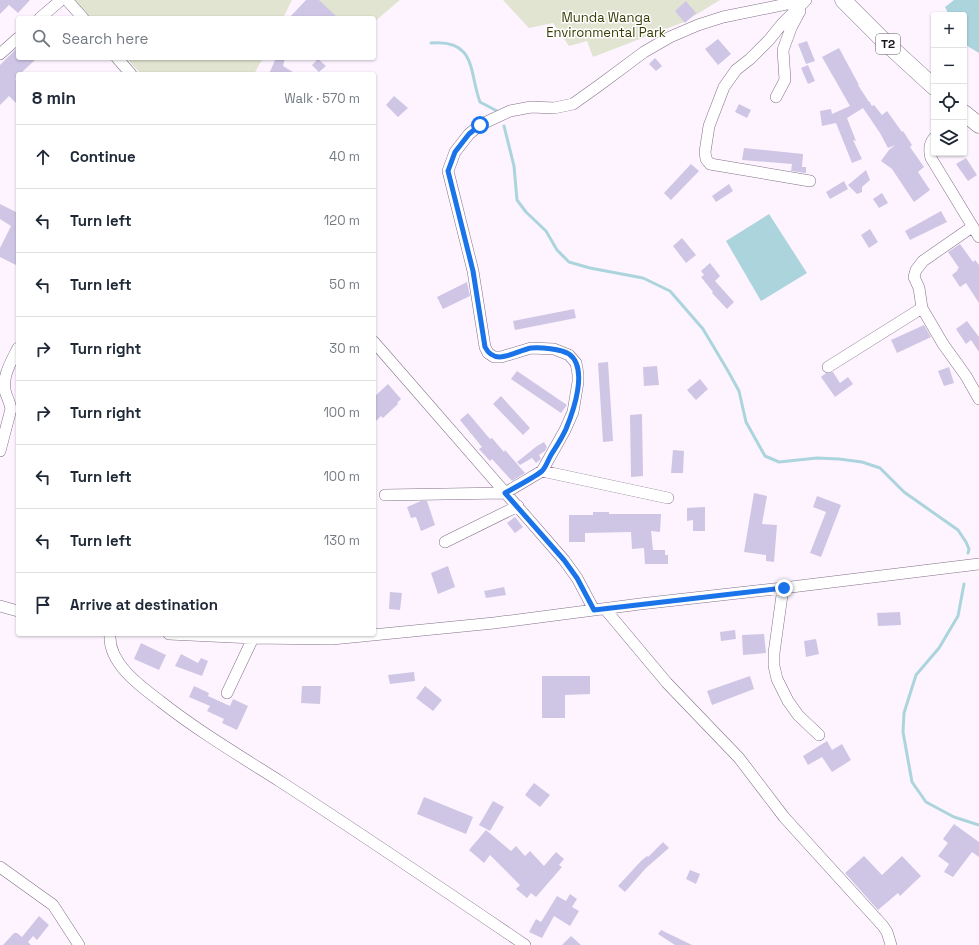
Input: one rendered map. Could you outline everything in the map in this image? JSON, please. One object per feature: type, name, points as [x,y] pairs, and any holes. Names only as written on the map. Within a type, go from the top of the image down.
[{"type":"highway","name":"T2","points":[[844,0],[886,43],[931,84]]},
{"type":"highway","points":[[967,115],[979,125]]},
{"type":"street","points":[[42,16],[62,0]]},
{"type":"street","points":[[67,0],[81,16]]},
{"type":"street","points":[[776,97],[785,80],[783,50],[791,28],[806,0]]},
{"type":"street","points":[[806,0],[782,24],[769,40],[750,59],[736,70],[724,87],[709,126],[705,152],[706,159],[710,164],[810,181]]},
{"type":"street","points":[[385,495],[505,493],[542,471],[565,430],[573,412],[578,382],[576,363],[569,355],[554,349],[531,348],[502,357],[494,357],[488,353],[485,347],[473,271],[448,171],[455,152],[469,134],[480,125],[510,111],[531,107],[554,108],[573,104],[644,52],[670,37],[723,17],[806,0]]},
{"type":"street","points":[[0,54],[16,40]]},
{"type":"street","points":[[120,60],[129,72]]},
{"type":"street","points":[[931,142],[929,151],[931,158],[979,238]]},
{"type":"street","points":[[972,227],[923,261],[916,270],[914,276],[919,288],[922,308],[942,344],[966,376],[979,400]]},
{"type":"street","points":[[828,367],[922,308]]},
{"type":"street","points":[[376,344],[518,506],[568,566],[599,609],[739,758],[784,817],[883,926],[887,932],[891,945]]},
{"type":"street","points":[[0,451],[11,409],[10,402],[6,394],[5,378],[7,369],[16,352]]},
{"type":"street","points":[[542,471],[668,498]]},
{"type":"street","points":[[445,542],[518,506]]},
{"type":"street","points":[[376,635],[494,623],[599,609],[979,564]]},
{"type":"street","points":[[784,588],[774,653],[774,666],[777,679],[798,715],[819,735]]},
{"type":"street","points":[[0,606],[16,610]]},
{"type":"street","points":[[110,636],[111,649],[116,659],[135,682],[190,723],[337,818],[525,945]]},
{"type":"street","points":[[211,636],[332,639],[362,636]]},
{"type":"street","points":[[227,693],[253,638]]},
{"type":"street","points":[[0,867],[53,905],[79,945]]},
{"type":"green space","points":[[73,0],[292,0],[284,16],[88,16]]},
{"type":"green space","points":[[319,0],[400,0],[376,20],[376,16],[333,16]]},
{"type":"green space","name":"Munda Wanga Environmental Park","points":[[503,0],[720,0],[684,22],[593,57],[587,41],[569,46],[553,23],[529,28]]},
{"type":"green space","points":[[128,60],[262,60],[255,72],[139,72]]},
{"type":"water","points":[[954,0],[979,0],[979,53],[967,46],[967,12],[948,12],[945,7]]},
{"type":"water","points":[[769,214],[807,273],[761,301],[726,241]]},
{"type":"building","points":[[0,0],[30,0],[18,13],[9,5],[0,14]]},
{"type":"building","points":[[306,0],[319,0],[336,16],[291,16]]},
{"type":"building","points":[[686,1],[696,13],[685,23],[675,11]]},
{"type":"building","points":[[718,39],[731,54],[718,65],[705,49]]},
{"type":"building","points":[[807,41],[815,61],[806,64],[798,44]]},
{"type":"building","points":[[839,48],[858,85],[869,102],[871,102],[870,103],[872,106],[874,105],[882,115],[887,111],[902,132],[903,131],[912,145],[910,147],[924,167],[918,172],[930,190],[914,202],[892,169],[881,161],[889,150],[895,145],[888,148],[863,108],[847,118],[856,141],[853,140],[862,159],[852,163],[836,123],[822,126],[820,111],[831,109],[832,114],[850,106],[822,57]]},
{"type":"building","points":[[16,49],[16,60],[35,60],[22,72],[16,72],[16,103],[9,96],[0,105],[0,65]]},
{"type":"building","points":[[655,58],[662,66],[656,71],[649,64]]},
{"type":"building","points":[[275,60],[284,60],[283,66],[293,72],[270,72]]},
{"type":"building","points":[[317,60],[319,60],[326,66],[319,72],[312,65]]},
{"type":"building","points":[[808,65],[815,81],[808,84],[801,68]]},
{"type":"building","points":[[394,96],[408,108],[398,117],[386,105]]},
{"type":"building","points":[[739,104],[751,110],[747,118],[735,112]]},
{"type":"building","points":[[744,148],[803,154],[802,167],[806,167],[806,173],[791,171],[792,164],[742,160]]},
{"type":"building","points":[[966,158],[977,175],[968,181],[956,164]]},
{"type":"building","points":[[691,164],[699,171],[671,200],[664,193]]},
{"type":"building","points":[[866,170],[870,180],[862,187],[862,192],[857,194],[848,185]]},
{"type":"building","points":[[844,181],[848,189],[830,199],[826,192]]},
{"type":"building","points":[[729,184],[733,191],[716,202],[712,196]]},
{"type":"building","points":[[882,193],[888,203],[879,208],[873,199]]},
{"type":"building","points":[[0,204],[16,212],[16,265],[0,257],[0,248],[11,226],[0,219]]},
{"type":"building","points":[[941,211],[947,222],[910,240],[905,231]]},
{"type":"building","points":[[870,229],[878,242],[869,248],[861,235]]},
{"type":"building","points":[[682,238],[696,255],[686,263],[673,246]]},
{"type":"building","points":[[960,244],[973,262],[975,260],[979,265],[979,303],[966,283],[960,287],[952,275],[959,268],[948,252]]},
{"type":"building","points":[[710,263],[720,276],[715,281],[734,302],[727,309],[712,293],[713,292],[701,277],[704,275],[701,271]]},
{"type":"building","points":[[467,282],[470,296],[443,309],[437,297]]},
{"type":"building","points":[[574,309],[576,318],[515,330],[513,321]]},
{"type":"building","points":[[967,321],[979,337],[979,352],[971,340],[966,344],[956,329]]},
{"type":"building","points":[[924,325],[931,337],[897,353],[891,340]]},
{"type":"building","points":[[608,362],[613,441],[603,442],[598,363]]},
{"type":"building","points":[[657,366],[659,385],[644,386],[643,367]]},
{"type":"building","points":[[949,367],[954,383],[944,386],[938,371]]},
{"type":"building","points":[[517,371],[567,405],[561,413],[511,379]]},
{"type":"building","points":[[833,372],[840,383],[848,377],[853,384],[835,397],[821,377],[826,373]]},
{"type":"building","points":[[700,379],[708,389],[696,400],[687,390]]},
{"type":"building","points":[[388,384],[401,399],[397,403],[398,404],[383,418],[381,416],[376,421],[376,395]]},
{"type":"building","points":[[501,396],[530,428],[523,435],[493,404]]},
{"type":"building","points":[[468,413],[490,439],[492,438],[504,452],[505,450],[525,473],[512,481],[492,459],[490,461],[479,449],[482,447],[460,420]]},
{"type":"building","points":[[642,414],[643,476],[631,477],[630,415]]},
{"type":"building","points":[[544,442],[547,447],[545,451],[539,455],[541,459],[536,463],[532,458],[520,465],[517,462],[537,446]]},
{"type":"building","points":[[673,450],[684,451],[683,473],[671,473]]},
{"type":"building","points":[[754,493],[767,496],[762,524],[777,525],[774,562],[766,561],[766,555],[744,552]]},
{"type":"building","points":[[817,496],[841,505],[821,557],[810,553],[826,512],[813,507]]},
{"type":"building","points":[[421,501],[427,501],[435,525],[421,531],[416,517],[411,518],[407,507]]},
{"type":"building","points":[[705,507],[705,531],[693,531],[693,520],[687,521],[687,508]]},
{"type":"building","points":[[593,512],[609,512],[609,514],[661,514],[660,532],[651,531],[653,550],[665,550],[665,555],[668,555],[668,564],[645,564],[644,548],[632,549],[631,532],[585,533],[585,542],[569,542],[569,515],[593,515]]},
{"type":"building","points":[[515,517],[523,527],[515,533],[507,523]]},
{"type":"building","points":[[448,566],[455,587],[438,594],[431,573]]},
{"type":"building","points":[[504,587],[506,595],[486,598],[484,591]]},
{"type":"building","points":[[390,592],[402,593],[400,610],[389,609]]},
{"type":"building","points":[[900,612],[901,625],[878,626],[877,613]]},
{"type":"building","points":[[735,630],[736,639],[721,641],[720,632]]},
{"type":"building","points":[[764,634],[766,653],[743,655],[742,635]]},
{"type":"building","points":[[816,639],[819,654],[806,657],[804,641]]},
{"type":"building","points":[[141,643],[166,655],[159,670],[134,659]]},
{"type":"building","points":[[181,654],[198,663],[201,658],[208,661],[202,676],[175,666]]},
{"type":"building","points":[[414,672],[415,681],[390,684],[388,675]]},
{"type":"building","points":[[542,676],[590,676],[590,694],[565,695],[565,718],[542,718]]},
{"type":"building","points":[[750,676],[754,689],[712,705],[707,691]]},
{"type":"building","points":[[194,686],[209,693],[208,696],[230,706],[233,699],[248,706],[237,730],[222,723],[224,719],[207,711],[210,706],[189,697]]},
{"type":"building","points":[[302,686],[321,686],[320,704],[301,703]]},
{"type":"building","points":[[425,686],[442,700],[433,711],[416,698]]},
{"type":"building","points":[[827,741],[832,750],[842,744],[851,760],[832,772],[822,757],[808,765],[803,756]]},
{"type":"building","points":[[534,783],[550,795],[540,807],[525,795]]},
{"type":"building","points":[[424,797],[473,817],[466,834],[417,814]]},
{"type":"building","points":[[493,801],[504,807],[490,831],[479,825]]},
{"type":"building","points":[[954,824],[979,842],[979,857],[972,852],[953,877],[944,872],[949,864],[938,856],[948,843],[943,839]]},
{"type":"building","points":[[486,830],[511,851],[516,846],[525,856],[530,851],[544,866],[556,852],[564,859],[559,865],[562,867],[536,897],[531,893],[527,898],[516,889],[520,885],[490,855],[484,863],[469,850]]},
{"type":"building","points":[[663,842],[669,848],[646,868],[625,892],[618,886],[641,861],[647,856],[648,857]]},
{"type":"building","points":[[864,856],[882,875],[902,856],[921,876],[900,896],[898,893],[878,910],[845,873]]},
{"type":"building","points":[[690,870],[700,874],[696,884],[686,879]]},
{"type":"building","points":[[570,894],[577,899],[572,907],[579,911],[570,926],[554,916],[542,938],[529,932],[536,919],[541,922],[557,896],[566,901]]},
{"type":"building","points":[[39,916],[49,925],[37,940],[33,936],[28,942],[31,945],[3,945],[14,933],[17,933],[22,937]]},
{"type":"building","points":[[661,930],[692,945],[675,945],[658,934]]},
{"type":"building","points":[[571,936],[581,945],[562,945]]},
{"type":"waterway","points":[[431,43],[446,43],[457,46],[464,52],[469,60],[480,102],[497,111]]},
{"type":"waterway","points":[[504,126],[514,166],[517,200],[526,212],[546,231],[557,250],[569,262],[590,268],[643,278],[670,291],[703,329],[728,371],[739,391],[746,422],[765,456],[779,462],[817,458],[839,459],[862,462],[880,468],[904,492],[958,530],[966,542],[969,549],[968,553]]},
{"type":"waterway","points":[[964,584],[958,616],[939,648],[916,675],[904,713],[903,732],[912,782],[926,802],[954,817],[979,825]]},
{"type":"route","points":[[480,125],[469,134],[455,152],[448,171],[473,271],[485,347],[488,353],[494,357],[502,357],[531,348],[554,349],[569,355],[576,363],[578,374],[573,412],[565,430],[542,471],[505,493],[564,560],[577,578],[594,610],[784,588]]}]
